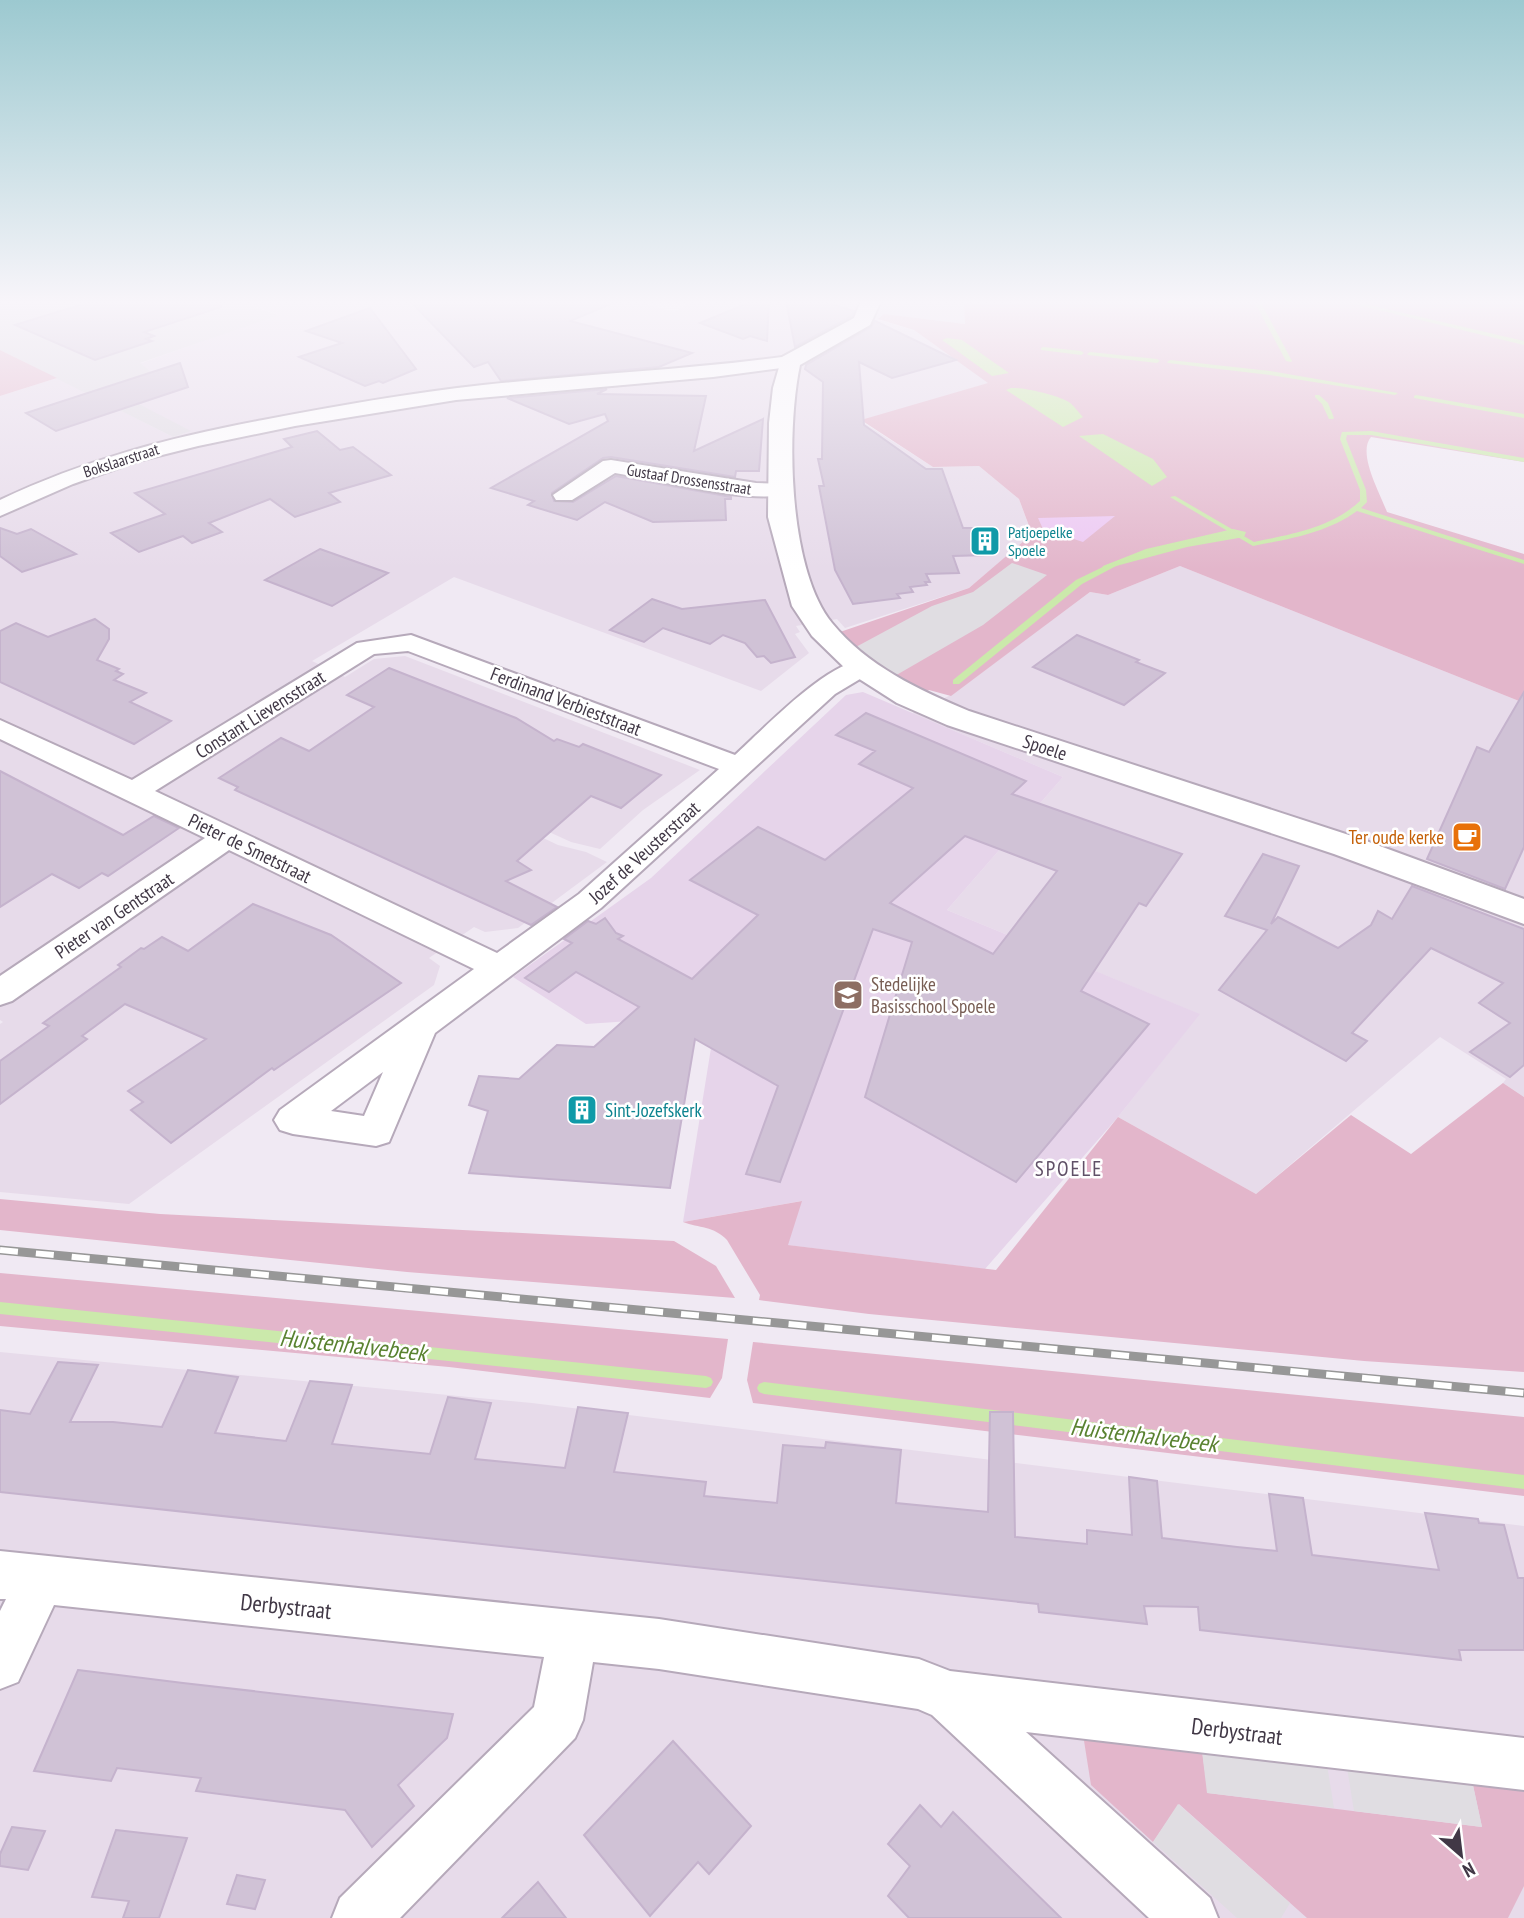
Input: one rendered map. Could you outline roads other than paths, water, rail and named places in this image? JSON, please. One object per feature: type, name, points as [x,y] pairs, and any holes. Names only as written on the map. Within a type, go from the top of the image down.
[{"type":"street","name":"Bokslaarstraat","points":[[0,509],[93,468],[159,447],[369,405],[490,391]]},
{"type":"street","name":"Spoele","points":[[784,391],[780,517],[799,588],[806,606],[822,631],[861,667],[908,696],[958,718],[1346,846],[1524,912]]},
{"type":"street","name":"Gustaaf Drossensstraat","points":[[564,495],[611,466],[756,490],[781,489]]},
{"type":"street","name":"Ferdinand Verbieststraat","points":[[389,644],[411,643],[741,767]]},
{"type":"street","name":"Constant Lievensstraat","points":[[134,792],[366,648],[389,644]]},
{"type":"street","name":"Jozef de Veusterstraat","points":[[419,1029],[590,901],[826,688],[861,667]]},
{"type":"street","name":"Pieter de Smetstraat","points":[[0,728],[500,968]]},
{"type":"street","name":"Pieter van Gentstraat","points":[[0,993],[228,837]]},
{"type":"street","name":"Derbystraat","points":[[20,1578],[659,1644],[919,1684],[950,1697],[1524,1764]]},
{"type":"street","points":[[0,1664],[20,1578]]},
{"type":"street","points":[[360,1918],[557,1720],[573,1635]]},
{"type":"street","name":"Derbystraat","points":[[950,1697],[1190,1918]]},
{"type":"waterway","points":[[1379,391],[1395,393]]},
{"type":"waterway","points":[[1317,396],[1325,403],[1331,418]]},
{"type":"waterway","points":[[1416,397],[1524,416]]},
{"type":"waterway","points":[[1173,497],[1253,544],[1297,535],[1327,525],[1341,519],[1364,502],[1363,490],[1343,439],[1344,433],[1371,433],[1524,460]]},
{"type":"waterway","points":[[1357,509],[1524,562]]},
{"type":"waterway","points":[[956,682],[1079,582],[1114,565]]},
{"type":"waterway","name":"Huistenhalvebeek","points":[[0,1308],[706,1382]]},
{"type":"waterway","name":"Huistenhalvebeek","points":[[764,1388],[1524,1482]]},
{"type":"railway","points":[[0,1250],[1524,1393]]},
{"type":"place","name":"Patjoepelke Spoele","points":[[985,541]]},
{"type":"place","name":"Ter oude kerke","points":[[1467,837]]},
{"type":"place","name":"Stedelijke Basisschool Spoele","points":[[848,995]]},
{"type":"place","name":"Sint-Jozefskerk","points":[[582,1110]]},
{"type":"district","name":"SPOELE","points":[[1069,1168]]}]
